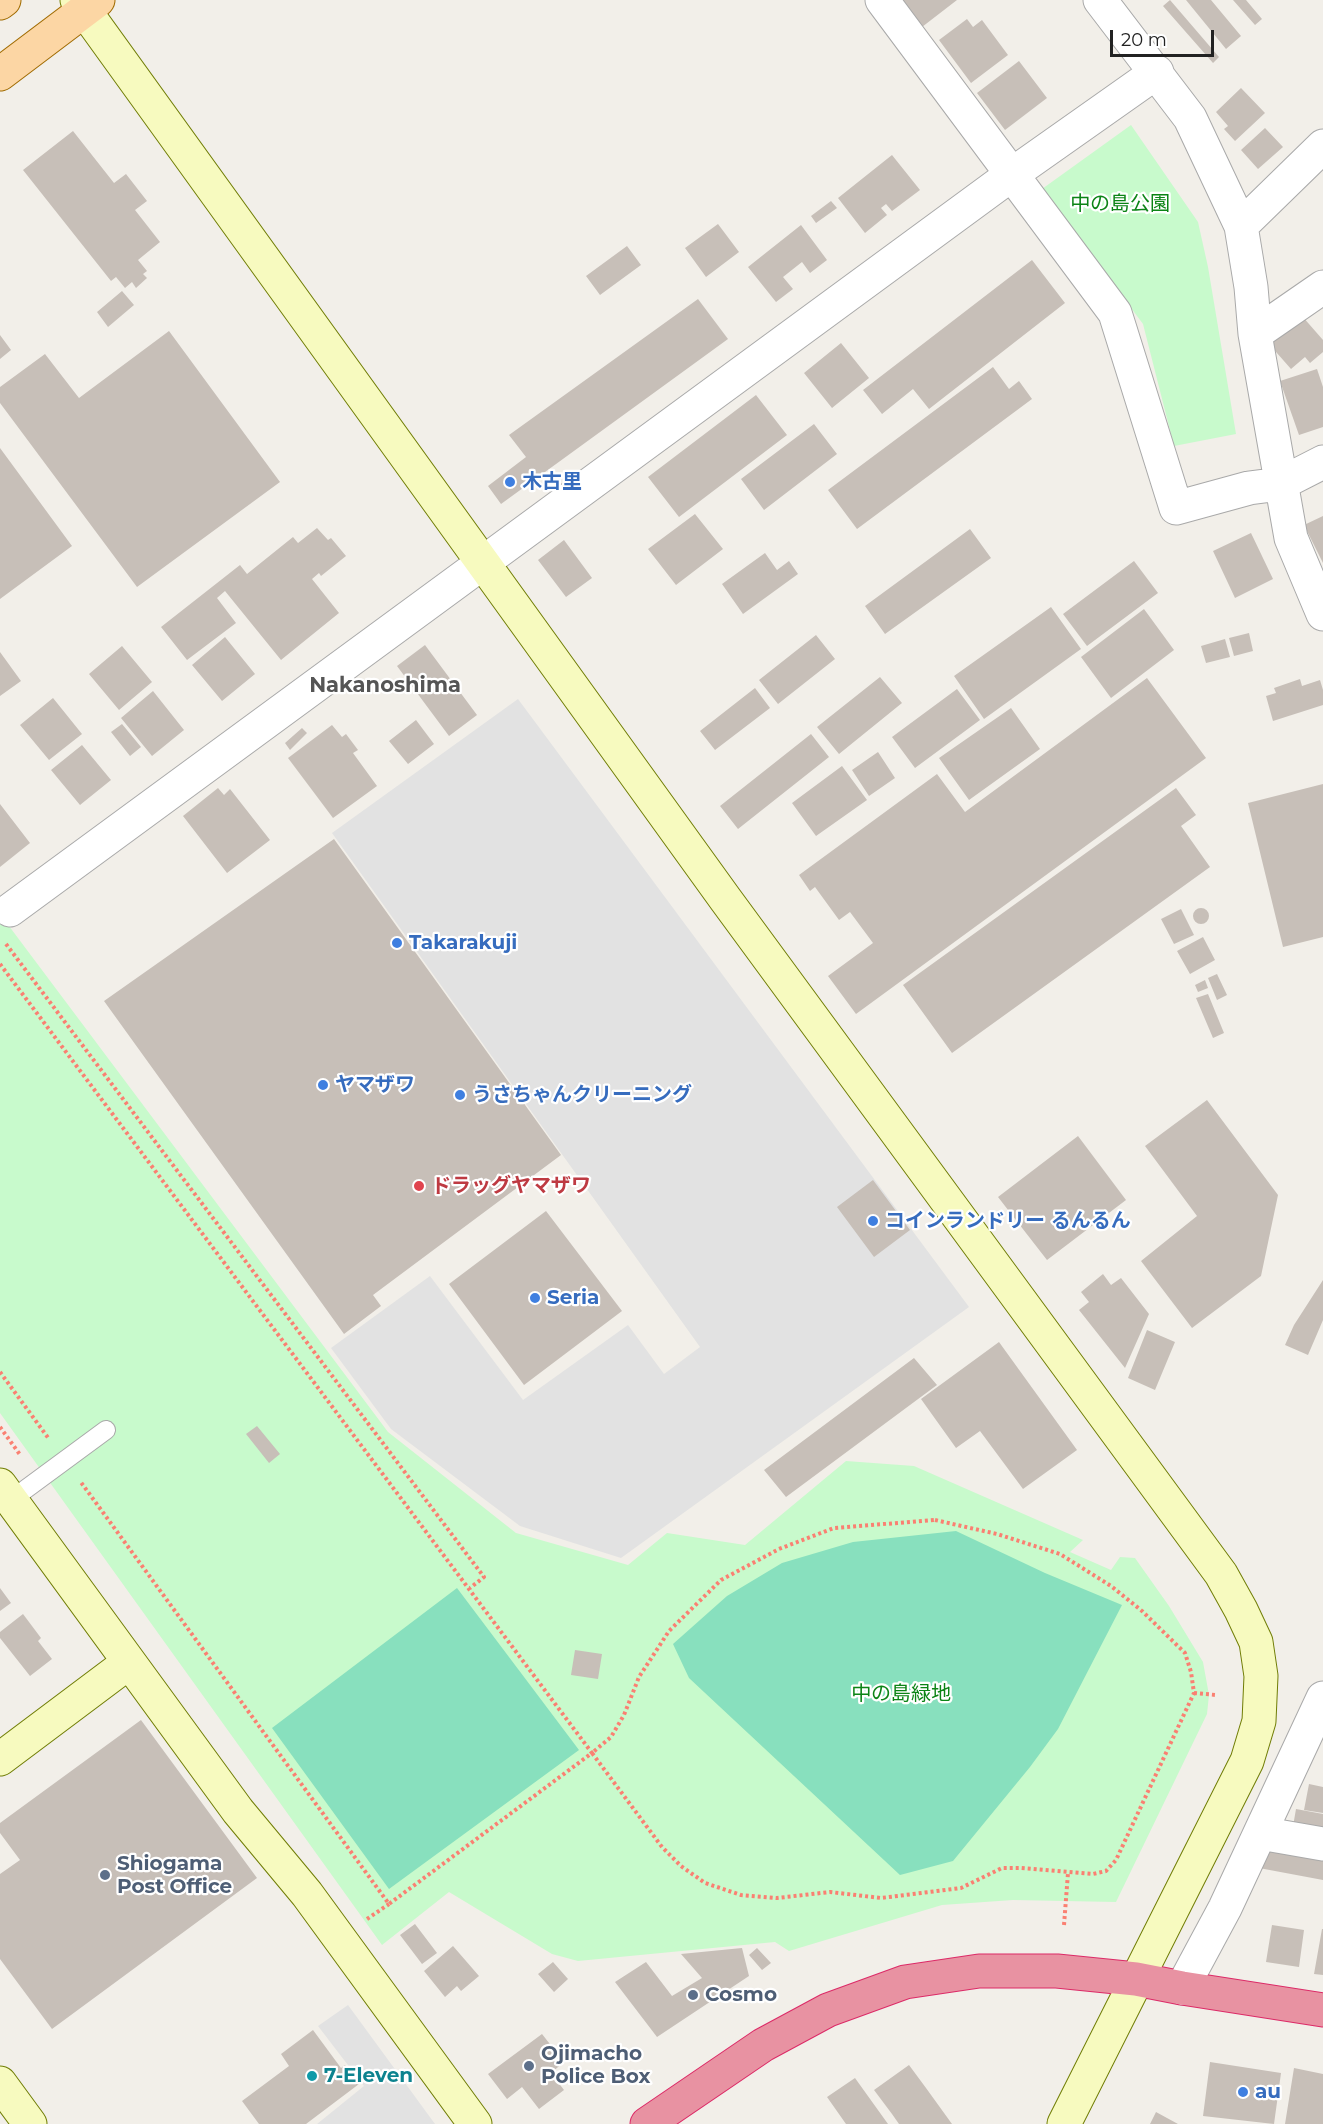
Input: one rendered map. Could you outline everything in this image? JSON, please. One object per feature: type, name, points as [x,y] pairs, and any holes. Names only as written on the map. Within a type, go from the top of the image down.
[{"type":"highway","points":[[647,2124],[763,2045],[828,2010],[904,1983],[979,1971],[1057,1971],[1136,1979],[1182,1989],[1323,2010]]},
{"type":"main road","points":[[0,3],[4,0]]},
{"type":"main road","points":[[0,74],[86,3]]},
{"type":"street","points":[[882,0],[1115,313],[1176,508],[1249,488],[1280,484],[1323,462]]},
{"type":"street","points":[[1100,0],[1190,118],[1241,226],[1251,287],[1255,334],[1291,538],[1321,603]]},
{"type":"street","points":[[86,3],[482,562],[726,900],[1221,1574],[1256,1642],[1261,1676],[1259,1721],[1247,1761],[1064,2124]]},
{"type":"street","points":[[5,923],[482,562],[1011,175],[1157,72]]},
{"type":"street","points":[[1241,226],[1323,146]]},
{"type":"street","points":[[1255,334],[1323,287]]},
{"type":"street","points":[[5,1493],[238,1811],[308,1894],[475,2124]]},
{"type":"street","points":[[0,1759],[128,1663]]},
{"type":"street","points":[[1182,1989],[1225,1908],[1323,1698]]},
{"type":"street","points":[[1260,1833],[1323,1844]]},
{"type":"street","points":[[0,2083],[30,2124]]},
{"type":"lane","points":[[5,1493],[64,1460],[106,1430]]},
{"type":"path","points":[[5,923],[484,1577],[470,1588]]},
{"type":"path","points":[[0,964],[470,1588],[592,1753],[662,1847],[681,1866],[705,1883],[741,1895],[777,1898],[830,1892],[881,1898],[961,1888],[1002,1868],[1093,1875],[1106,1870],[1116,1860],[1194,1693],[1185,1653],[1142,1611],[1111,1586],[1060,1554],[997,1534],[935,1520],[834,1528],[779,1549],[721,1580],[669,1631],[639,1677],[624,1715],[611,1737],[592,1753],[389,1904],[0,1372]]},
{"type":"path","points":[[1194,1693],[1216,1695]]},
{"type":"path","points":[[1064,1925],[1068,1873]]},
{"type":"green space","name":"中の島公園","points":[[1131,125],[1198,222],[1208,267],[1236,434],[1174,446],[1143,324],[1042,189]]},
{"type":"green space","name":"中の島緑地","points":[[0,914],[388,1432],[516,1533],[628,1565],[667,1533],[745,1545],[846,1461],[914,1466],[1083,1540],[1070,1552],[1111,1570],[1120,1557],[1135,1558],[1169,1606],[1203,1662],[1209,1695],[1207,1714],[1116,1902],[1013,1900],[942,1905],[789,1951],[775,1942],[578,1961],[552,1954],[449,1892],[382,1945],[0,1413]]},
{"type":"green space","points":[[956,1531],[1045,1573],[1122,1605],[1058,1729],[953,1861],[900,1875],[689,1678],[673,1644],[727,1596],[782,1563],[853,1542]]},
{"type":"green space","points":[[457,1588],[579,1750],[389,1889],[272,1728]]},
{"type":"shaded area","points":[[518,699],[969,1307],[621,1558],[520,1526],[391,1429],[331,1348],[430,1276],[523,1400],[628,1325],[664,1374],[700,1347],[332,833]]},
{"type":"shaded area","points":[[348,2005],[435,2124],[317,2124],[364,2086],[318,2026]]},
{"type":"building","points":[[901,0],[957,0],[922,27]]},
{"type":"building","points":[[1170,0],[1219,57],[1213,63],[1163,6]]},
{"type":"building","points":[[1186,0],[1211,0],[1241,36],[1226,49]]},
{"type":"building","points":[[1233,0],[1246,0],[1262,19],[1255,25]]},
{"type":"building","points":[[967,19],[973,27],[982,20],[1008,55],[971,83],[939,40]]},
{"type":"building","points":[[1019,61],[1047,98],[1005,130],[977,93]]},
{"type":"building","points":[[1241,88],[1265,113],[1235,141],[1224,129],[1228,126],[1216,112]]},
{"type":"building","points":[[1265,128],[1283,147],[1258,169],[1241,150]]},
{"type":"building","points":[[73,131],[114,183],[126,174],[147,201],[135,210],[160,242],[138,260],[147,271],[143,274],[147,278],[136,288],[132,282],[125,288],[116,277],[111,281],[23,170]]},
{"type":"building","points":[[892,155],[920,190],[892,211],[886,204],[881,208],[887,215],[865,233],[838,198]]},
{"type":"building","points":[[831,201],[837,208],[816,223],[811,216]]},
{"type":"building","points":[[718,224],[739,252],[706,277],[685,248]]},
{"type":"building","points":[[801,225],[827,260],[810,273],[802,262],[783,277],[793,289],[776,302],[748,267]]},
{"type":"building","points":[[627,246],[641,265],[600,295],[586,276]]},
{"type":"building","points":[[1032,260],[1065,303],[929,409],[913,389],[882,414],[863,390]]},
{"type":"building","points":[[122,291],[134,305],[108,327],[97,312]]},
{"type":"building","points":[[698,299],[728,339],[501,504],[488,486],[526,457],[509,435]]},
{"type":"building","points":[[1302,316],[1323,340],[1323,352],[1310,363],[1305,357],[1291,369],[1269,344]]},
{"type":"building","points":[[169,331],[280,482],[137,587],[0,403],[0,387],[45,354],[79,398]]},
{"type":"building","points":[[0,335],[11,350],[0,359]]},
{"type":"building","points":[[841,343],[869,378],[832,408],[804,373]]},
{"type":"building","points":[[993,367],[1009,389],[1019,381],[1032,399],[857,529],[828,490]]},
{"type":"building","points":[[1317,369],[1323,387],[1323,427],[1299,435],[1280,381]]},
{"type":"building","points":[[756,395],[787,435],[679,517],[648,477]]},
{"type":"building","points":[[814,424],[837,454],[764,510],[741,479]]},
{"type":"building","points":[[0,448],[72,546],[0,599]]},
{"type":"building","points":[[695,514],[723,549],[676,585],[648,549]]},
{"type":"building","points":[[1323,516],[1323,563],[1304,525]]},
{"type":"building","points":[[317,528],[328,540],[331,538],[346,556],[321,576],[319,573],[312,579],[339,613],[281,660],[225,591],[217,598],[236,623],[187,660],[161,627],[240,565],[247,574],[293,537],[298,543]]},
{"type":"building","points":[[970,529],[991,558],[885,634],[865,606]]},
{"type":"building","points":[[1251,533],[1273,579],[1235,598],[1213,551]]},
{"type":"building","points":[[564,540],[592,578],[566,597],[538,560]]},
{"type":"building","points":[[765,553],[777,570],[789,561],[798,574],[743,614],[722,584]]},
{"type":"building","points":[[1134,561],[1158,593],[1087,646],[1063,614]]},
{"type":"building","points":[[1051,607],[1081,649],[984,719],[954,676]]},
{"type":"building","points":[[1144,609],[1174,650],[1111,698],[1081,657]]},
{"type":"building","points":[[1249,633],[1253,651],[1234,656],[1229,638]]},
{"type":"building","points":[[816,635],[835,659],[778,704],[759,680]]},
{"type":"building","points":[[225,637],[255,674],[222,701],[192,665]]},
{"type":"building","points":[[1225,639],[1230,657],[1206,663],[1201,646]]},
{"type":"building","points":[[425,645],[477,715],[449,736],[397,666]]},
{"type":"building","points":[[122,646],[152,682],[119,710],[89,674]]},
{"type":"building","points":[[0,652],[21,681],[0,696]]},
{"type":"building","points":[[880,677],[902,703],[839,754],[817,727]]},
{"type":"building","points":[[1147,678],[1206,758],[856,1014],[828,976],[873,943],[850,912],[839,920],[815,887],[810,891],[799,875],[937,774],[965,812]]},
{"type":"building","points":[[1300,679],[1302,686],[1320,680],[1323,705],[1273,721],[1266,696],[1276,693],[1274,688]]},
{"type":"building","points":[[755,688],[770,708],[715,750],[700,731]]},
{"type":"building","points":[[957,689],[980,720],[915,768],[892,737]]},
{"type":"building","points":[[153,691],[184,730],[152,756],[121,718]]},
{"type":"building","points":[[53,698],[82,734],[49,760],[20,725]]},
{"type":"building","points":[[1011,708],[1040,749],[969,800],[939,758]]},
{"type":"building","points":[[416,720],[434,744],[408,764],[389,741]]},
{"type":"building","points":[[122,724],[141,747],[130,756],[111,732]]},
{"type":"building","points":[[332,725],[342,737],[346,734],[358,750],[353,753],[377,786],[333,818],[288,758]]},
{"type":"building","points":[[302,728],[307,733],[290,750],[285,743]]},
{"type":"building","points":[[811,734],[829,757],[738,829],[720,806]]},
{"type":"building","points":[[82,745],[111,780],[80,805],[51,770]]},
{"type":"building","points":[[878,752],[895,778],[869,796],[852,770]]},
{"type":"building","points":[[842,766],[867,800],[816,836],[792,803]]},
{"type":"building","points":[[1323,784],[1323,937],[1283,947],[1248,803]]},
{"type":"building","points":[[218,788],[224,795],[230,789],[270,840],[227,873],[183,816]]},
{"type":"building","points":[[1176,788],[1196,815],[1181,826],[1210,867],[952,1053],[903,985]]},
{"type":"building","points":[[0,804],[30,843],[0,867]]},
{"type":"building","name":"ヤマザワ","points":[[334,839],[561,1155],[373,1295],[381,1306],[344,1334],[104,1001]]},
{"type":"building","points":[[1201,908],[1209,916],[1201,924],[1193,916]]},
{"type":"building","points":[[1181,909],[1194,935],[1174,944],[1161,919]]},
{"type":"building","points":[[1203,937],[1215,960],[1190,974],[1177,951]]},
{"type":"building","points":[[1217,974],[1227,995],[1217,1000],[1208,978]]},
{"type":"building","points":[[1205,980],[1208,988],[1198,992],[1195,985]]},
{"type":"building","points":[[1208,994],[1224,1033],[1213,1038],[1196,998]]},
{"type":"building","points":[[1207,1100],[1278,1195],[1261,1276],[1192,1328],[1141,1261],[1197,1216],[1145,1146]]},
{"type":"building","points":[[1078,1136],[1126,1200],[1047,1260],[998,1197]]},
{"type":"building","points":[[873,1180],[910,1230],[874,1257],[837,1207]]},
{"type":"building","name":"Seria","points":[[546,1211],[622,1311],[524,1385],[449,1284]]},
{"type":"building","points":[[1103,1274],[1111,1285],[1121,1278],[1149,1314],[1125,1368],[1079,1310],[1089,1302],[1081,1292]]},
{"type":"building","points":[[1323,1280],[1323,1320],[1308,1355],[1285,1345],[1294,1325]]},
{"type":"building","points":[[1147,1330],[1175,1342],[1155,1390],[1128,1378]]},
{"type":"building","points":[[999,1342],[1077,1450],[1023,1489],[980,1431],[956,1448],[921,1399]]},
{"type":"building","points":[[914,1358],[937,1385],[786,1497],[764,1470]]},
{"type":"building","points":[[257,1426],[280,1454],[269,1463],[246,1434]]},
{"type":"building","points":[[0,1588],[11,1603],[0,1611]]},
{"type":"building","points":[[23,1614],[41,1638],[38,1641],[52,1659],[30,1676],[0,1638],[0,1632]]},
{"type":"building","points":[[575,1650],[602,1654],[598,1679],[571,1675]]},
{"type":"building","points":[[141,1720],[257,1878],[52,2029],[0,1959],[0,1874],[20,1860],[0,1833],[0,1823]]},
{"type":"building","points":[[1309,1784],[1323,1787],[1323,1813],[1304,1810]]},
{"type":"building","points":[[1296,1809],[1323,1814],[1323,1838],[1292,1832]]},
{"type":"building","points":[[1270,1847],[1323,1856],[1323,1880],[1259,1868]]},
{"type":"building","points":[[415,1924],[437,1953],[422,1964],[400,1935]]},
{"type":"building","points":[[1272,1925],[1304,1930],[1299,1967],[1266,1962]]},
{"type":"building","points":[[1323,1929],[1323,1975],[1314,1974]]},
{"type":"building","points":[[453,1946],[479,1976],[461,1991],[457,1986],[445,1997],[424,1971]]},
{"type":"building","points":[[742,1948],[749,1976],[657,2037],[615,1982],[646,1962],[672,1996],[702,1978],[681,1954]]},
{"type":"building","points":[[757,1948],[771,1963],[762,1970],[749,1955]]},
{"type":"building","points":[[553,1962],[568,1979],[554,1992],[538,1974]]},
{"type":"building","name":"7-Eleven","points":[[313,2030],[341,2068],[345,2065],[359,2084],[306,2124],[259,2124],[242,2101],[289,2066],[281,2054]]},
{"type":"building","points":[[542,2034],[564,2062],[551,2073],[564,2090],[539,2109],[522,2087],[507,2099],[488,2074]]},
{"type":"building","points":[[1210,2062],[1281,2073],[1274,2124],[1203,2116]]},
{"type":"building","points":[[909,2065],[952,2124],[899,2124],[874,2090]]},
{"type":"building","points":[[1294,2068],[1323,2074],[1323,2124],[1285,2124]]},
{"type":"building","points":[[855,2078],[888,2124],[846,2124],[827,2097]]},
{"type":"building","points":[[1156,2112],[1178,2124],[1150,2124]]},
{"type":"place","name":"木古里","points":[[510,482]]},
{"type":"place","name":"Takarakuji","points":[[397,943]]},
{"type":"place","name":"ヤマザワ","points":[[323,1085]]},
{"type":"place","name":"うさちゃんクリーニング","points":[[460,1095]]},
{"type":"place","name":"ドラッグヤマザワ","points":[[419,1186]]},
{"type":"place","name":"コインランドリー るんるん","points":[[873,1221]]},
{"type":"place","name":"Seria","points":[[535,1298]]},
{"type":"place","name":"Shiogama Post Office","points":[[105,1875]]},
{"type":"place","name":"Cosmo","points":[[693,1995]]},
{"type":"place","name":"Ojimacho Police Box","points":[[529,2066]]},
{"type":"place","name":"7-Eleven","points":[[312,2076]]},
{"type":"place","name":"au","points":[[1243,2092]]},
{"type":"district","name":"Nakanoshima","points":[[385,686]]}]
